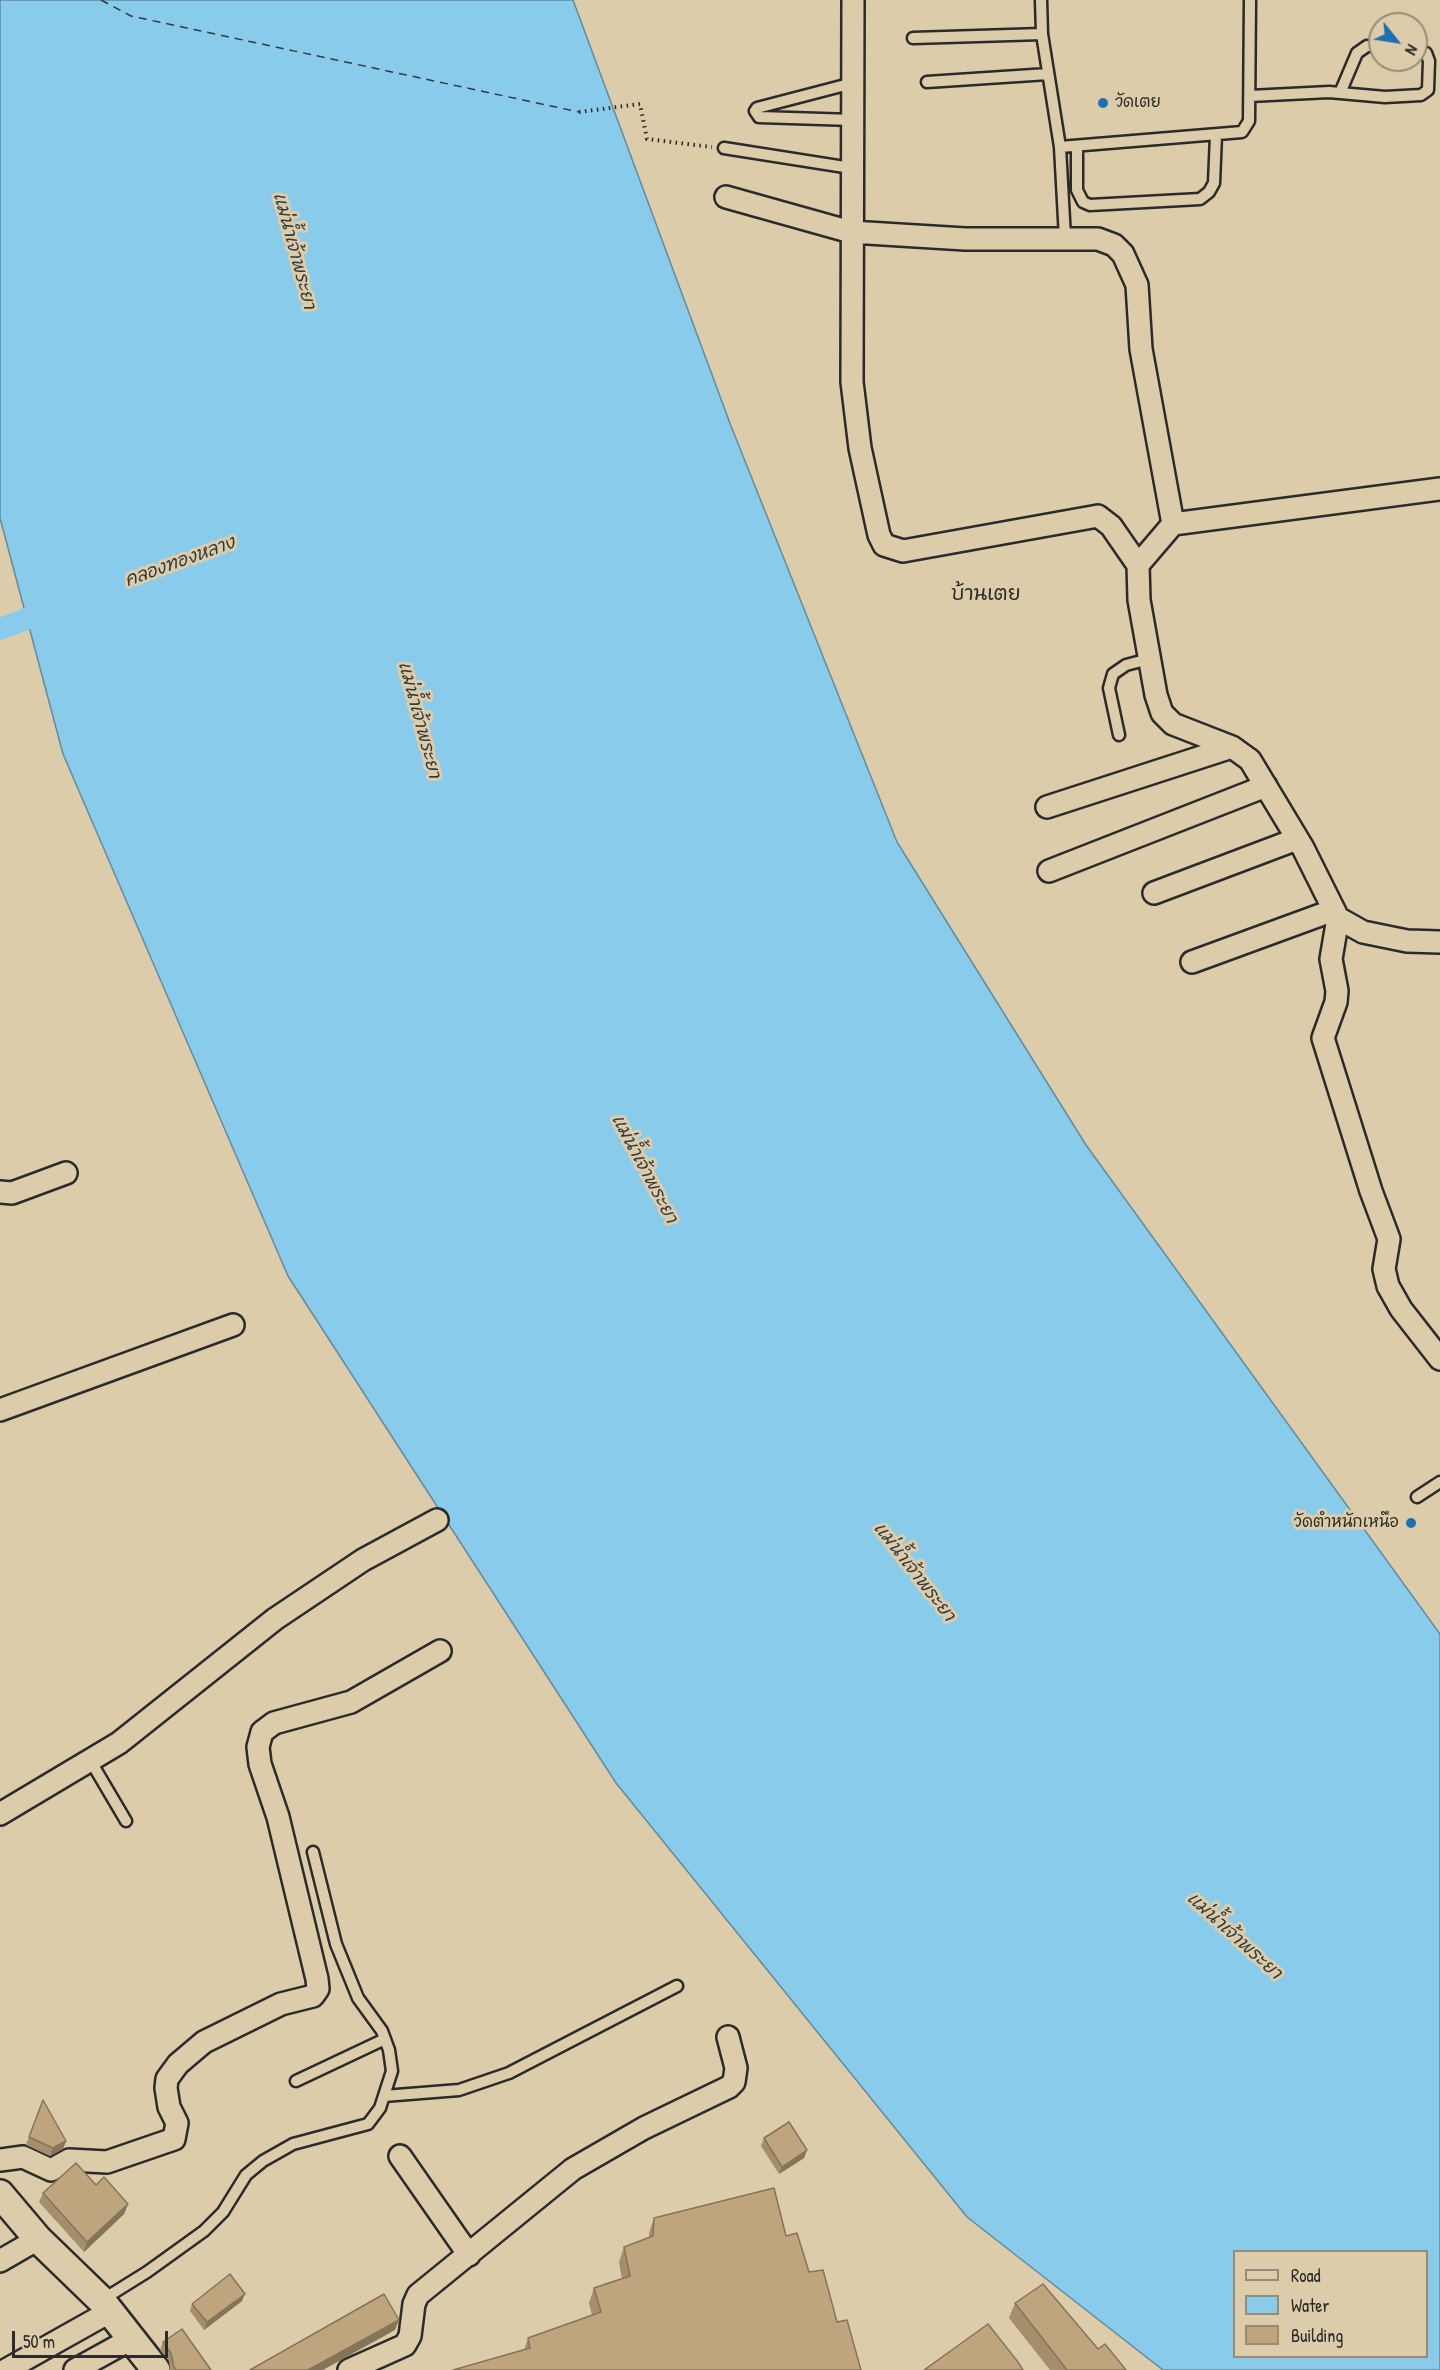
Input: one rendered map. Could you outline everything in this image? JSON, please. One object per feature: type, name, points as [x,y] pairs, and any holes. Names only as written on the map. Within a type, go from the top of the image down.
[{"type":"street","points":[[853,0],[852,382],[866,477],[879,535],[884,545],[903,551],[1098,516],[1111,526],[1138,565],[1139,600],[1149,659],[1162,713],[1173,724],[1232,747],[1250,760],[1297,840],[1336,914],[1363,933],[1407,940],[1440,942]]},
{"type":"street","points":[[726,197],[851,232],[953,238],[1098,239],[1114,245],[1123,254],[1137,285],[1141,349],[1173,524]]},
{"type":"street","points":[[1138,565],[1173,524],[1440,489]]},
{"type":"street","points":[[1047,807],[1232,747]]},
{"type":"street","points":[[1049,871],[1266,786]]},
{"type":"street","points":[[1154,893],[1297,840]]},
{"type":"street","points":[[1192,962],[1336,914]]},
{"type":"street","points":[[1336,914],[1331,959],[1337,991],[1323,1038],[1389,1239],[1384,1269],[1388,1286],[1401,1309],[1440,1359]]},
{"type":"street","points":[[0,1192],[12,1193],[66,1173]]},
{"type":"street","points":[[0,1410],[233,1325]]},
{"type":"street","points":[[0,1814],[118,1743],[275,1619],[363,1560],[437,1520]]},
{"type":"street","points":[[0,2160],[23,2157],[51,2170],[69,2160],[107,2162],[174,2139],[177,2123],[169,2107],[166,2088],[167,2079],[178,2064],[204,2042],[281,2004],[313,1996],[318,1989],[317,1979],[278,1817],[260,1764],[258,1747],[262,1732],[274,1723],[351,1702],[388,1683],[440,1651]]},
{"type":"street","points":[[349,2370],[405,2345],[410,2336],[414,2304],[418,2295],[573,2169],[644,2128],[729,2087],[734,2082],[736,2068],[728,2037]]},
{"type":"street","points":[[400,2156],[469,2255]]},
{"type":"street","points":[[0,2194],[38,2240],[106,2305],[156,2370]]},
{"type":"street","points":[[0,2261],[38,2240]]},
{"type":"street","points":[[6,2370],[106,2305]]},
{"type":"street","points":[[75,2370],[133,2338]]},
{"type":"lane","points":[[1041,0],[1042,34],[1060,147],[1065,238]]},
{"type":"lane","points":[[1060,147],[1242,132],[1247,128],[1250,96],[1250,0]]},
{"type":"lane","points":[[913,38],[1042,34]]},
{"type":"lane","points":[[1340,93],[1356,53],[1368,46]]},
{"type":"lane","points":[[1250,96],[1340,93],[1385,97],[1426,93],[1430,61],[1428,57]]},
{"type":"lane","points":[[927,82],[1048,74]]},
{"type":"lane","points":[[853,83],[757,108],[755,111],[759,117],[853,120]]},
{"type":"lane","points":[[1077,146],[1077,190],[1083,202],[1090,205],[1200,199],[1209,192],[1214,183],[1216,135]]},
{"type":"lane","points":[[724,148],[851,168]]},
{"type":"lane","points":[[1119,735],[1109,688],[1113,674],[1126,666],[1149,659]]},
{"type":"lane","points":[[1417,1497],[1440,1482]]},
{"type":"lane","points":[[90,1760],[126,1821]]},
{"type":"lane","points":[[106,2305],[204,2231],[224,2212],[246,2175],[262,2160],[293,2144],[368,2124],[374,2118],[392,2071],[385,2039],[382,2031],[358,1998],[336,1944],[313,1852]]},
{"type":"lane","points":[[384,2096],[459,2090],[508,2073],[677,1986]]},
{"type":"lane","points":[[296,2081],[385,2039]]},
{"type":"path","points":[[579,112],[640,104],[647,139],[724,148]]},
{"type":"water","name":"แม่น้ำเจ้าพระยา","points":[[0,0],[573,0],[731,426],[897,842],[1086,1145],[1440,1634],[1440,2370],[1163,2370],[967,2217],[616,1783],[288,1276],[63,754],[0,518]]},
{"type":"building","points":[[43,2100],[66,2141],[53,2148],[29,2137]]},
{"type":"building","points":[[789,2122],[807,2150],[782,2167],[764,2138]]},
{"type":"building","points":[[76,2163],[96,2185],[104,2177],[128,2204],[87,2242],[43,2193]]},
{"type":"building","points":[[774,2188],[786,2236],[797,2233],[809,2272],[823,2270],[837,2322],[847,2320],[861,2370],[453,2370],[530,2348],[528,2338],[601,2312],[594,2288],[630,2276],[624,2247],[653,2236],[654,2218]]},
{"type":"building","points":[[230,2274],[245,2294],[207,2322],[192,2304]]},
{"type":"building","points":[[1043,2284],[1098,2349],[1105,2344],[1126,2370],[1067,2370],[1015,2303]]},
{"type":"building","points":[[384,2294],[399,2320],[308,2370],[250,2370]]},
{"type":"building","points":[[988,2324],[1023,2370],[924,2370]]},
{"type":"building","points":[[182,2329],[211,2370],[176,2370],[171,2353],[163,2342]]},
{"type":"waterway","name":"คลองทองหลาง","points":[[0,629],[55,608]]},
{"type":"ferry route","points":[[101,0],[131,16],[579,112]]},
{"type":"place","name":"วัดเตย","points":[[1103,103]]},
{"type":"place","name":"วัดตำหนักเหนือ","points":[[1411,1523]]},
{"type":"district","name":"บ้านเตย","points":[[986,595]]}]
